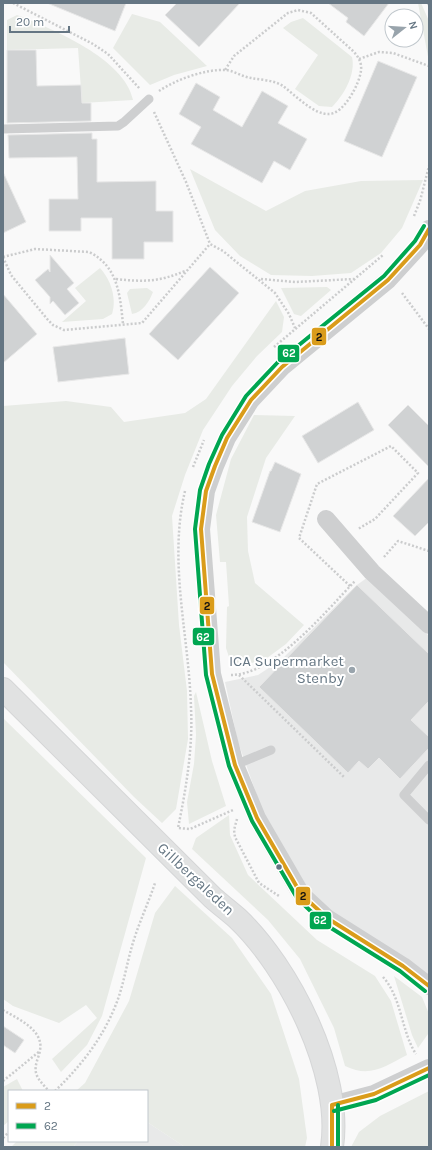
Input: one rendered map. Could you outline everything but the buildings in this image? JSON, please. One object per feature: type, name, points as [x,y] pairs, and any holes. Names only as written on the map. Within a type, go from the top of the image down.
[{"type":"main road","name":"Gillbergaleden","points":[[3,689],[213,898],[237,918],[272,958],[313,1033],[324,1067],[332,1105],[332,1147]]},
{"type":"street","points":[[429,229],[420,245],[388,280],[282,367],[251,400],[227,438],[206,491],[201,528],[212,674],[235,765],[257,818],[301,894],[327,918],[403,966],[429,986]]},
{"type":"street","points":[[326,519],[370,570],[429,625]]},
{"type":"street","points":[[332,1105],[374,1094],[429,1068]]},
{"type":"lane","points":[[3,129],[118,126],[149,99]]},
{"type":"lane","points":[[235,765],[271,750]]},
{"type":"lane","points":[[429,765],[404,795],[429,820]]},
{"type":"path","points":[[149,99],[172,82],[201,74],[225,70],[248,78],[278,84],[307,105],[324,114],[330,114],[340,111],[346,104],[361,72],[359,59],[354,51],[311,13],[298,10],[288,13],[234,56],[225,70]]},
{"type":"path","points":[[359,59],[379,52],[393,53],[429,66]]},
{"type":"path","points":[[411,222],[420,201],[429,166]]},
{"type":"path","points":[[123,324],[120,294],[115,280],[106,265],[89,252],[35,249],[3,257],[11,275],[48,320],[58,329],[64,330],[142,323],[185,270],[210,244],[260,279],[281,300],[295,328]]},
{"type":"path","points":[[271,350],[295,328],[384,254]]},
{"type":"path","points":[[115,280],[154,281],[168,278],[185,270]]},
{"type":"path","points":[[260,279],[295,282],[354,279]]},
{"type":"path","points":[[388,280],[404,295],[429,329]]},
{"type":"path","points":[[191,473],[205,438]]},
{"type":"path","points":[[350,586],[299,538],[317,484],[391,446],[418,473],[375,519],[356,531]]},
{"type":"path","points":[[187,485],[182,508],[178,542],[179,584],[189,674],[191,708],[190,744],[183,803],[178,828],[190,829],[235,809]]},
{"type":"path","points":[[189,674],[239,675],[261,668],[280,656],[350,586],[370,570],[398,542],[429,551]]},
{"type":"path","points":[[239,675],[344,777]]},
{"type":"path","points":[[56,1090],[76,1072],[90,1053],[109,1021],[118,998],[132,945],[155,883]]},
{"type":"path","points":[[3,1010],[28,1026],[37,1035],[41,1043],[36,1064],[36,1075],[47,1090]]},
{"type":"path","points":[[3,1081],[40,1051]]},
{"type":"shaded area","points":[[418,3],[421,3],[423,8],[419,8]]},
{"type":"shaded area","points":[[424,10],[429,21],[429,62],[424,35]]},
{"type":"shaded area","points":[[132,14],[160,22],[207,66],[174,75],[150,85],[113,48]]},
{"type":"shaded area","points":[[17,15],[49,28],[86,47],[117,71],[127,85],[133,100],[82,103],[78,48],[7,50],[7,20]]},
{"type":"shaded area","points":[[303,18],[352,57],[353,64],[351,77],[341,97],[332,107],[319,106],[295,89],[318,55],[283,28],[291,22]]},
{"type":"shaded area","points":[[190,169],[266,211],[305,191],[361,181],[423,180],[402,228],[381,253],[351,273],[312,276],[271,275],[240,256],[215,230]]},
{"type":"shaded area","points":[[100,268],[107,278],[112,290],[114,302],[112,314],[103,319],[62,322],[86,301],[75,288]]},
{"type":"shaded area","points":[[327,287],[331,290],[301,316],[294,314],[281,288]]},
{"type":"shaded area","points":[[147,288],[153,292],[150,299],[142,309],[132,314],[127,293],[130,289]]},
{"type":"shaded area","points":[[276,301],[284,317],[282,332],[257,356],[232,386],[203,430],[185,475],[172,516],[179,625],[187,691],[188,739],[176,809],[162,823],[134,797],[3,662],[3,406],[66,401],[111,407],[124,422],[185,413],[206,399]]},
{"type":"shaded area","points":[[254,415],[295,416],[266,458],[247,517],[248,551],[255,583],[304,625],[286,644],[263,661],[232,666],[226,648],[227,607],[229,606],[226,562],[220,562],[216,515],[231,459]]},
{"type":"shaded area","points":[[368,577],[429,636],[429,978],[351,930],[306,888],[266,821],[238,742],[225,682],[258,675],[281,660],[357,585]]},
{"type":"shaded area","points":[[196,692],[212,761],[226,806],[189,824],[187,802],[194,764],[196,735],[194,696]]},
{"type":"shaded area","points":[[3,718],[146,858],[102,1016],[87,1045],[61,1072],[52,1059],[97,1018],[86,1005],[59,1023],[13,1006],[3,999]]},
{"type":"shaded area","points":[[229,815],[230,835],[248,875],[317,940],[375,976],[391,1001],[407,1055],[377,1070],[362,1071],[345,1066],[334,1028],[300,959],[268,920],[192,849],[196,838]]},
{"type":"shaded area","points":[[175,886],[232,938],[271,994],[299,1079],[307,1138],[305,1147],[185,1147],[148,1123],[148,1090],[77,1090],[85,1083],[129,1001],[155,913]]},
{"type":"shaded area","points":[[394,976],[422,997],[429,1014],[428,1034],[418,1048],[412,1035]]},
{"type":"shaded area","points":[[17,1079],[22,1090],[8,1090],[8,1122],[3,1126],[3,1087]]},
{"type":"shaded area","points":[[429,1091],[429,1147],[351,1147],[359,1132],[380,1116]]},
{"type":"shaded area","points":[[148,1123],[185,1147],[73,1147],[77,1142],[148,1142]]},
{"type":"shaded area","points":[[16,1142],[77,1142],[73,1147],[11,1147]]},
{"type":"transit line","name":"62","points":[[424,226],[415,241],[384,276],[278,362],[246,396],[222,435],[209,464],[200,490],[195,529],[206,675],[229,766],[252,821],[297,898],[323,923],[400,971],[425,991]]},
{"type":"transit line","name":"2","points":[[429,229],[420,245],[388,280],[282,367],[251,400],[227,438],[215,466],[206,491],[201,529],[212,674],[235,765],[257,818],[301,894],[327,918],[403,966],[429,986]]},
{"type":"transit line","name":"2","points":[[332,1105],[374,1094],[429,1068]]},
{"type":"transit line","name":"62","points":[[334,1111],[376,1100],[429,1075]]},
{"type":"transit line","name":"2","points":[[332,1105],[332,1147]]},
{"type":"transit line","name":"62","points":[[338,1105],[338,1147]]},
{"type":"place","name":"ICA Supermarket Stenby","points":[[352,670]]}]
